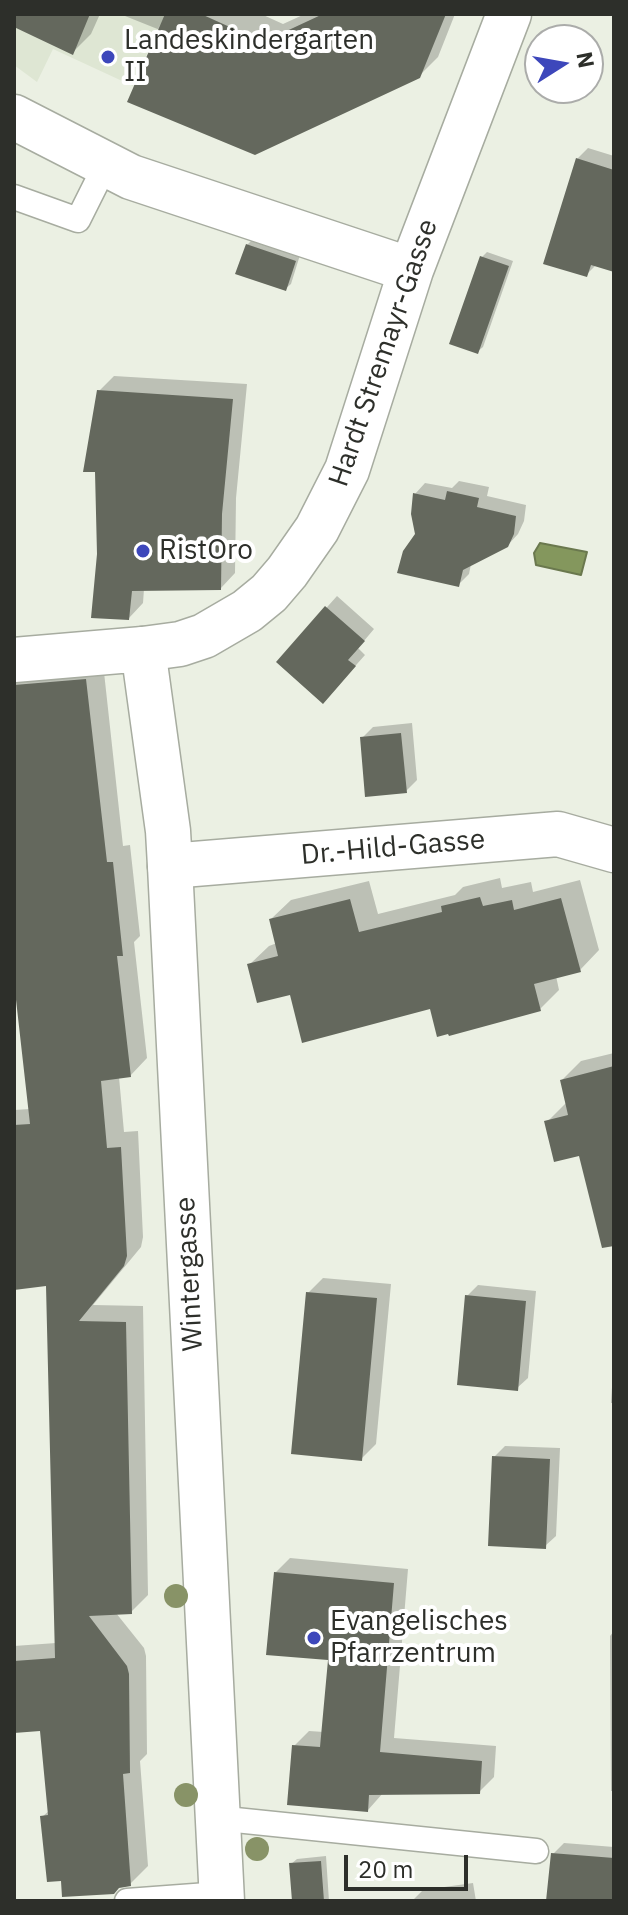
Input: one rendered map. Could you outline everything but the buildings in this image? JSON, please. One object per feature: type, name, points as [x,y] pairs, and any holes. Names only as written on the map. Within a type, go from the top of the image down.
[{"type":"street","name":"Hardt Stremayr-Gasse","points":[[14,660],[180,644],[204,636],[247,611],[269,593],[287,572],[317,529],[347,470],[411,270],[509,14]]},
{"type":"street","points":[[14,117],[131,177],[411,270]]},
{"type":"street","name":"Wintergasse","points":[[143,649],[168,831],[221,1897]]},
{"type":"street","name":"Dr.-Hild-Gasse","points":[[170,866],[558,834],[614,850]]},
{"type":"lane","points":[[14,197],[78,220],[106,164]]},
{"type":"lane","points":[[216,1818],[536,1851]]},
{"type":"lane","points":[[127,1901],[221,1897]]},
{"type":"shaded area","name":"Landeskindergarten II","points":[[14,14],[173,14],[159,26],[133,86],[53,49],[37,82],[14,65]]},
{"type":"shaded area","points":[[540,543],[587,552],[581,575],[536,565],[534,553]]},
{"type":"place","name":"Landeskindergarten II","points":[[108,57]]},
{"type":"place","name":"RistOro","points":[[143,551]]},
{"type":"place","name":"Evangelisches Pfarrzentrum","points":[[314,1638]]}]
